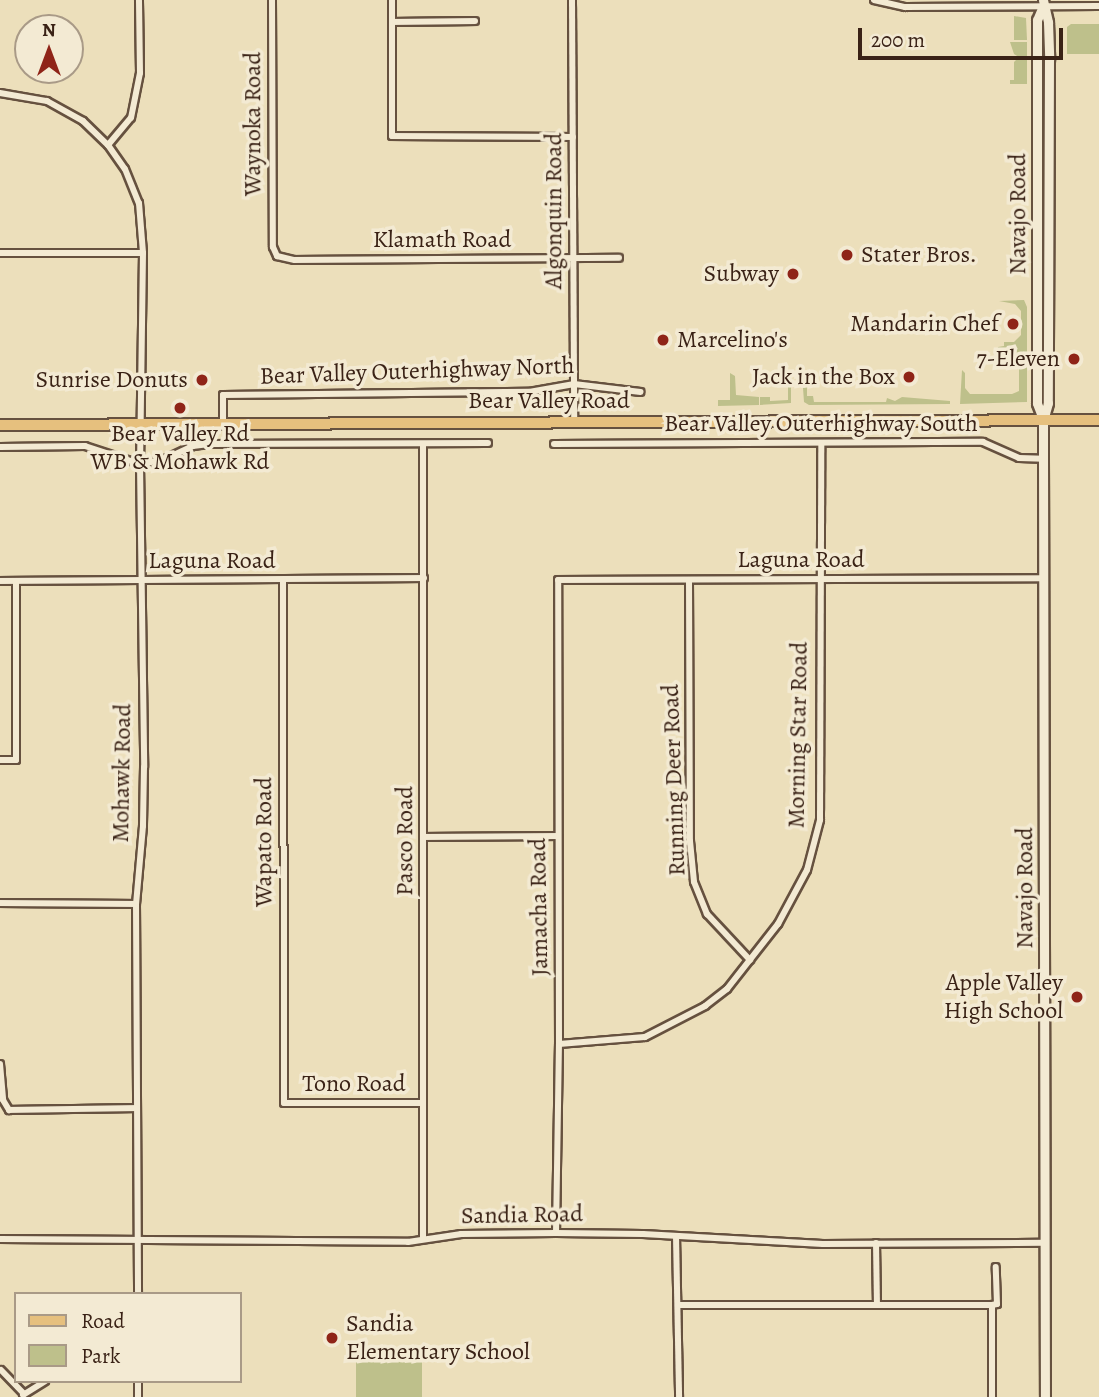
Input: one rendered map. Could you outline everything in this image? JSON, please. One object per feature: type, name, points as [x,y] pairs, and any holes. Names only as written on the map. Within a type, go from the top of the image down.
[{"type":"main road","name":"Bear Valley Road","points":[[0,425],[1099,420]]},
{"type":"street","points":[[108,145],[131,118],[140,73],[139,0]]},
{"type":"street","name":"Waynoka Road","points":[[272,0],[273,247]]},
{"type":"street","points":[[392,0],[391,136],[573,137]]},
{"type":"street","name":"Algonquin Road","points":[[572,0],[574,422]]},
{"type":"street","points":[[874,0],[905,7],[1043,3],[1099,6]]},
{"type":"street","name":"Navajo Road","points":[[1043,3],[1048,22],[1049,71],[1048,403],[1043,421],[1045,1397]]},
{"type":"street","points":[[393,22],[475,21]]},
{"type":"street","name":"Mohawk Road","points":[[0,93],[47,101],[83,121],[108,145],[125,169],[139,203],[143,253],[140,464],[143,826],[136,904],[138,1292]]},
{"type":"street","name":"Klamath Road","points":[[273,247],[277,256],[284,260],[619,258]]},
{"type":"street","points":[[0,253],[143,253]]},
{"type":"street","name":"Bear Valley Outerhighway North","points":[[223,424],[223,395],[529,392],[574,384],[641,392]]},
{"type":"street","name":"Bear Valley Outerhighway South","points":[[554,444],[983,442],[1019,458],[1043,459]]},
{"type":"street","points":[[0,447],[85,446],[140,464],[163,460],[193,446],[209,444],[488,443]]},
{"type":"street","name":"Morning Star Road","points":[[559,1044],[645,1037],[705,1006],[727,989],[778,924],[807,870],[820,820],[818,580],[821,443]]},
{"type":"street","name":"Pasco Road","points":[[423,444],[423,1238]]},
{"type":"street","name":"Laguna Road","points":[[0,582],[424,578]]},
{"type":"street","name":"Laguna Road","points":[[558,580],[1044,578]]},
{"type":"street","name":"Wapato Road","points":[[283,580],[284,1103]]},
{"type":"street","name":"Jamacha Road","points":[[556,1233],[559,1044],[558,580]]},
{"type":"street","name":"Running Deer Road","points":[[689,580],[690,841],[694,882],[707,914],[750,960]]},
{"type":"street","points":[[0,760],[16,760],[16,581]]},
{"type":"street","points":[[424,837],[557,836]]},
{"type":"street","points":[[0,903],[136,904]]},
{"type":"street","points":[[0,1064],[3,1100],[9,1110],[137,1108]]},
{"type":"street","name":"Tono Road","points":[[284,1103],[424,1103]]},
{"type":"street","name":"Sandia Road","points":[[0,1239],[408,1242],[461,1234],[556,1233],[772,1242],[1044,1243]]},
{"type":"street","points":[[676,1236],[678,1397]]},
{"type":"street","points":[[876,1243],[877,1305]]},
{"type":"street","points":[[678,1305],[992,1305],[998,1304],[996,1266]]},
{"type":"street","points":[[992,1305],[992,1397]]},
{"type":"street","points":[[1,1370],[23,1396],[42,1383]]},
{"type":"green space","points":[[1014,16],[1026,18],[1027,40],[1014,40]]},
{"type":"green space","points":[[1071,24],[1099,24],[1099,54],[1067,54],[1067,27]]},
{"type":"green space","points":[[1010,42],[1027,42],[1027,84],[1010,84],[1010,80],[1014,80],[1014,62],[1019,57],[1014,54]]},
{"type":"green space","points":[[1024,300],[1027,307],[1027,402],[960,404],[962,370],[965,373],[965,388],[970,394],[1012,394],[1019,391],[1019,364],[1015,360],[999,360],[997,355],[998,347],[1004,346],[1004,342],[1014,342],[1021,335],[1021,311],[1015,304],[999,301]]},
{"type":"green space","points":[[807,371],[807,396],[813,396],[814,402],[886,402],[887,398],[895,401],[902,397],[950,401],[950,404],[809,405],[804,402],[802,374]]},
{"type":"green space","points":[[782,372],[791,375],[791,403],[760,405],[760,397],[770,397],[770,401],[788,400],[788,375]]},
{"type":"green space","points":[[730,373],[735,376],[736,395],[759,397],[759,405],[718,406],[718,400],[730,400]]},
{"type":"green space","points":[[356,1356],[422,1356],[422,1397],[356,1397]]},
{"type":"place","name":"Stater Bros.","points":[[847,255]]},
{"type":"place","name":"Subway","points":[[793,274]]},
{"type":"place","name":"Mandarin Chef","points":[[1013,324]]},
{"type":"place","name":"Marcelino's","points":[[663,340]]},
{"type":"place","name":"7-Eleven","points":[[1074,359]]},
{"type":"place","name":"Jack in the Box","points":[[909,377]]},
{"type":"place","name":"Sunrise Donuts","points":[[202,380]]},
{"type":"place","name":"Bear Valley Rd WB & Mohawk Rd","points":[[180,408]]},
{"type":"place","name":"Apple Valley High School","points":[[1077,997]]},
{"type":"place","name":"Sandia Elementary School","points":[[332,1338]]}]
